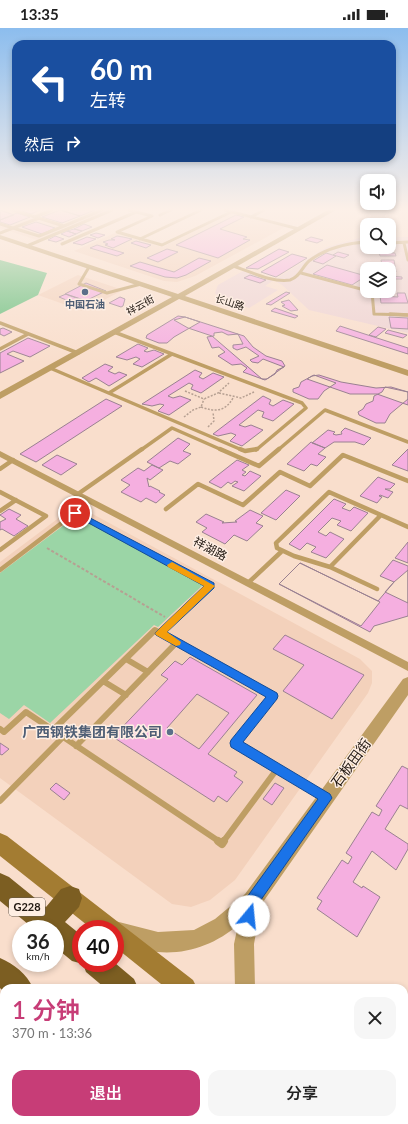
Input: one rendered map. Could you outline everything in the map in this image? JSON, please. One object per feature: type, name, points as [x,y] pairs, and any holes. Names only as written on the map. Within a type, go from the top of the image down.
[{"type":"highway","name":"G228","points":[[0,885],[42,920]]},
{"type":"highway","points":[[57,920],[70,898]]},
{"type":"highway","name":"G228","points":[[64,938],[72,945]]},
{"type":"highway","points":[[106,972],[120,984]]},
{"type":"main road","points":[[0,843],[98,920]]},
{"type":"main road","points":[[124,939],[180,984]]},
{"type":"street","name":"长山路","points":[[71,261],[408,373]]},
{"type":"street","name":"祥云街","points":[[0,396],[242,261]]},
{"type":"street","name":"祥湖路","points":[[0,454],[408,667]]},
{"type":"street","name":"石板田街","points":[[252,901],[408,683]]},
{"type":"street","points":[[124,934],[158,942],[195,940],[222,926],[252,901]]},
{"type":"street","points":[[245,984],[244,944],[252,901]]},
{"type":"lane","points":[[233,266],[276,279],[288,280],[301,273],[308,261]]},
{"type":"lane","points":[[89,267],[79,284],[107,293],[141,284]]},
{"type":"lane","points":[[301,273],[372,292],[374,314],[408,315]]},
{"type":"lane","points":[[0,323],[78,353]]},
{"type":"lane","points":[[50,368],[245,451],[256,450],[306,408],[302,403],[114,332]]},
{"type":"lane","points":[[0,349],[28,334]]},
{"type":"lane","points":[[109,393],[172,354]]},
{"type":"lane","points":[[78,494],[172,428],[259,466],[325,410],[408,442]]},
{"type":"lane","points":[[166,509],[198,484],[243,505],[280,472],[310,486],[343,455],[408,482]]},
{"type":"lane","points":[[0,469],[13,460]]},
{"type":"lane","points":[[0,492],[46,516],[0,550]]},
{"type":"lane","points":[[377,589],[330,567],[281,552],[277,548],[276,544],[329,492],[408,527]]},
{"type":"lane","points":[[0,511],[16,500]]},
{"type":"lane","points":[[0,570],[75,513],[210,586],[160,633]]},
{"type":"lane","points":[[330,567],[381,515]]},
{"type":"lane","points":[[248,583],[281,552]]},
{"type":"lane","points":[[53,730],[155,630],[273,696],[235,743],[326,798]]},
{"type":"lane","points":[[76,746],[177,642]]},
{"type":"lane","points":[[126,659],[148,672]]},
{"type":"lane","points":[[103,681],[126,695]]},
{"type":"lane","points":[[0,728],[4,732],[26,712],[222,844],[277,769]]},
{"type":"lane","points":[[0,800],[63,737]]},
{"type":"path","points":[[185,391],[204,399],[218,393],[224,386],[240,380]]},
{"type":"path","points":[[218,393],[233,398],[249,397],[258,387]]},
{"type":"path","points":[[201,407],[213,412],[224,409],[230,405],[233,398]]},
{"type":"path","points":[[180,424],[186,415],[201,407],[204,399]]},
{"type":"path","points":[[194,429],[206,429],[213,424],[215,418],[213,412]]},
{"type":"path","points":[[48,548],[172,621]]},
{"type":"shaded area","points":[[104,261],[222,261],[195,276],[177,282],[164,281]]},
{"type":"shaded area","points":[[304,261],[408,261],[408,333],[309,310],[282,285],[274,280]]},
{"type":"shaded area","points":[[243,271],[274,280],[265,286],[278,290],[249,308],[220,298],[215,293],[218,285]]},
{"type":"shaded area","points":[[78,275],[123,290],[83,311],[38,295]]},
{"type":"shaded area","name":"广西钢铁集团有限公司","points":[[76,505],[360,659],[372,671],[372,683],[368,693],[235,880],[210,900],[191,907],[172,904],[0,778],[0,562]]},
{"type":"green space","points":[[0,261],[47,273],[38,295],[0,314]]},
{"type":"green space","points":[[76,516],[203,585],[158,627],[154,625],[50,723],[24,705],[9,719],[0,713],[0,573]]},
{"type":"building","points":[[193,261],[211,261],[186,275],[177,278],[165,277],[130,266],[140,262],[174,272]]},
{"type":"building","points":[[258,261],[272,261],[258,269],[246,268]]},
{"type":"building","points":[[280,261],[302,261],[276,277],[261,272]]},
{"type":"building","points":[[313,261],[328,261],[323,264]]},
{"type":"building","points":[[381,261],[394,261],[394,262]]},
{"type":"building","points":[[327,265],[360,274],[360,280],[352,285],[313,274]]},
{"type":"building","points":[[250,275],[266,280],[260,283],[244,278]]},
{"type":"building","points":[[396,277],[402,277],[402,279],[396,279]]},
{"type":"building","name":"中国石油","points":[[86,283],[106,291],[85,301],[65,294]]},
{"type":"building","points":[[286,292],[290,293],[271,305],[266,304]]},
{"type":"building","points":[[397,293],[405,293],[408,303],[381,303],[380,298],[398,297]]},
{"type":"building","points":[[66,294],[84,300],[76,304],[59,297]]},
{"type":"building","points":[[120,297],[125,299],[123,306],[121,307],[109,303]]},
{"type":"building","points":[[289,300],[298,310],[291,311],[282,306],[285,305],[281,302]]},
{"type":"building","points":[[275,308],[298,316],[295,318],[271,311]]},
{"type":"building","points":[[178,316],[200,322],[174,337],[167,343],[159,343],[146,338],[147,335]]},
{"type":"building","points":[[185,317],[244,336],[253,347],[266,356],[282,361],[285,366],[267,379],[262,379],[212,336],[188,328],[174,320]]},
{"type":"building","points":[[389,317],[408,318],[408,329],[391,328]]},
{"type":"building","points":[[340,326],[408,348],[408,354],[336,331]]},
{"type":"building","points":[[378,327],[386,329],[376,337],[369,335]]},
{"type":"building","points":[[3,328],[12,332],[4,336],[0,334],[0,329]]},
{"type":"building","points":[[388,330],[407,335],[403,338],[385,333]]},
{"type":"building","points":[[222,332],[228,335],[238,334],[243,344],[233,345],[233,348],[237,350],[246,347],[259,356],[250,360],[252,362],[258,363],[263,359],[284,367],[277,370],[275,374],[265,380],[243,372],[247,368],[241,364],[232,365],[218,356],[225,352],[219,347],[212,348],[207,337],[214,336],[214,333]]},
{"type":"building","points":[[28,338],[50,346],[30,357],[13,351],[7,354],[24,361],[0,373],[0,353]]},
{"type":"building","points":[[138,344],[148,348],[144,351],[147,352],[154,350],[164,354],[142,367],[133,364],[140,359],[136,357],[127,360],[116,357]]},
{"type":"building","points":[[105,364],[113,367],[108,371],[115,374],[119,372],[127,375],[109,386],[96,378],[89,382],[82,378]]},
{"type":"building","points":[[195,370],[202,373],[199,377],[203,379],[213,373],[224,377],[201,393],[191,389],[193,385],[189,383],[168,396],[173,398],[180,396],[191,400],[169,415],[158,411],[164,405],[160,404],[152,406],[142,404]]},
{"type":"building","points":[[314,375],[336,383],[324,391],[318,399],[309,399],[293,392],[293,389],[299,387],[301,382]]},
{"type":"building","points":[[319,375],[341,382],[376,388],[391,387],[408,392],[408,405],[377,394],[350,394],[307,379],[312,376]]},
{"type":"building","points":[[385,387],[408,392],[408,399],[390,414],[385,423],[376,423],[359,415],[358,412],[363,409],[366,404],[373,401],[374,396],[382,392]]},
{"type":"building","points":[[263,396],[271,400],[269,404],[273,406],[283,400],[294,404],[273,421],[262,417],[264,412],[258,410],[239,425],[245,427],[251,425],[263,430],[242,446],[230,441],[236,435],[231,433],[218,436],[213,434]]},
{"type":"building","points":[[106,399],[122,406],[36,462],[20,454]]},
{"type":"building","points":[[345,428],[371,438],[364,445],[355,442],[334,442],[325,448],[312,443],[328,430],[335,432],[333,434],[336,435],[342,434],[341,432]]},
{"type":"building","points":[[178,438],[190,444],[183,451],[191,454],[178,464],[170,461],[159,468],[147,462]]},
{"type":"building","points":[[311,442],[325,448],[318,454],[326,457],[317,466],[311,464],[304,471],[287,464]]},
{"type":"building","points":[[408,449],[408,471],[392,465]]},
{"type":"building","points":[[57,455],[77,464],[61,475],[42,465]]},
{"type":"building","points":[[237,460],[249,465],[242,470],[246,472],[242,475],[245,476],[250,471],[261,476],[244,491],[232,486],[238,482],[235,481],[231,484],[228,482],[221,488],[209,482]]},
{"type":"building","points":[[152,465],[163,470],[150,480],[147,478],[149,487],[150,486],[160,491],[159,492],[165,495],[156,503],[146,498],[141,502],[121,492],[130,485],[121,480],[138,468],[144,471]]},
{"type":"building","points":[[378,477],[395,484],[390,489],[385,489],[393,492],[388,498],[380,495],[379,496],[382,497],[377,503],[360,496]]},
{"type":"building","points":[[286,490],[300,496],[276,520],[261,513]]},
{"type":"building","points":[[334,499],[346,504],[342,508],[350,511],[354,507],[368,513],[351,531],[337,525],[341,521],[332,518],[318,532],[326,536],[330,532],[344,539],[326,558],[311,552],[316,547],[307,543],[300,550],[289,544]]},
{"type":"building","points":[[9,509],[21,515],[16,519],[28,526],[14,536],[2,529],[0,530],[0,522],[6,519],[0,515]]},
{"type":"building","points":[[250,510],[263,516],[256,523],[263,526],[247,541],[234,535],[225,544],[202,532],[207,528],[196,522],[206,514],[224,522],[222,523],[237,522],[235,521]]},
{"type":"building","points":[[408,542],[408,563],[395,558]]},
{"type":"building","points":[[393,560],[408,566],[408,603],[385,592],[394,582],[380,576]]},
{"type":"building","points":[[300,563],[378,601],[394,582],[408,570],[408,616],[374,626],[370,632],[279,584]]},
{"type":"building","points":[[300,563],[380,602],[361,626],[279,584]]},
{"type":"building","points":[[285,635],[364,675],[332,719],[283,691],[304,665],[273,649]]},
{"type":"building","points":[[190,657],[257,695],[208,754],[237,772],[234,776],[243,782],[227,802],[218,796],[214,802],[113,737],[168,679],[161,675],[175,661],[182,665]],"holes":[[[197,694],[229,713],[199,749],[167,728]]]},
{"type":"building","points":[[0,743],[9,749],[2,755],[0,754]]},
{"type":"building","points":[[402,766],[408,769],[408,809],[400,805],[385,829],[408,844],[408,849],[396,870],[372,851],[353,882],[362,888],[363,886],[380,897],[357,937],[317,909],[322,901],[317,898],[342,860],[348,864],[352,857],[346,853],[372,812],[379,816],[382,810],[376,806]]},
{"type":"building","points":[[56,783],[70,793],[64,800],[50,789]]},
{"type":"building","points":[[275,783],[284,788],[272,805],[263,799]]},
{"type":"slow traffic","points":[[172,565],[210,586],[160,633],[176,642]]},
{"type":"place","name":"中国石油","points":[[85,292]]},
{"type":"place","name":"广西钢铁集团有限公司","points":[[170,732]]},
{"type":"route","points":[[75,513],[210,586],[160,633],[273,696],[235,743],[326,798],[252,901],[249,916]]}]
